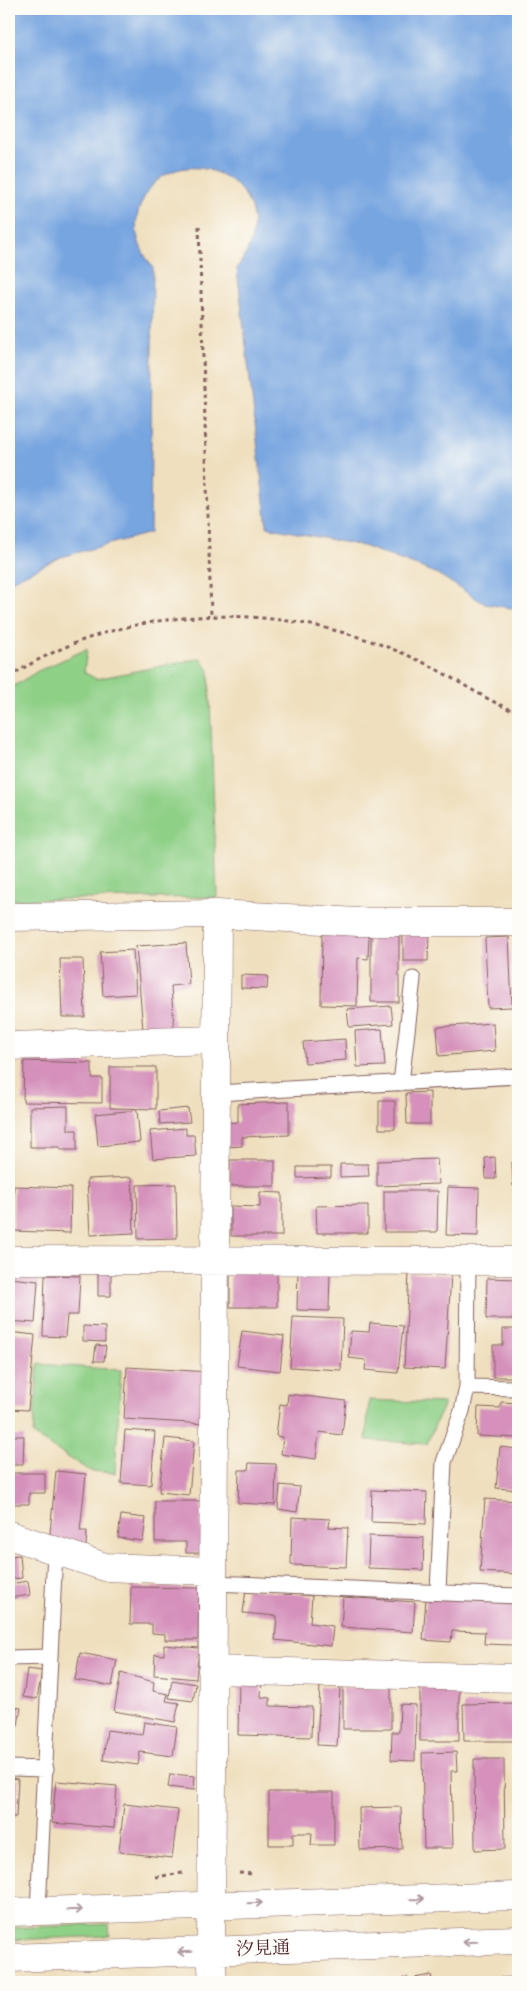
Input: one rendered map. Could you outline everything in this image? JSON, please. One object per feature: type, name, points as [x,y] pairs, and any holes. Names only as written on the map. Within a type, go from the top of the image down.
[{"type":"street","points":[[9,917],[217,914],[358,922],[518,922]]},
{"type":"street","points":[[213,1982],[211,1905],[217,914]]},
{"type":"street","points":[[9,1046],[216,1040]]},
{"type":"street","points":[[9,1260],[518,1262]]},
{"type":"street","points":[[9,1535],[105,1567],[213,1577]]},
{"type":"street","points":[[212,1670],[518,1678]]},
{"type":"street","points":[[9,1912],[518,1896]]},
{"type":"street","name":"汐見通","points":[[9,1958],[518,1940]]},
{"type":"lane","points":[[400,1083],[413,979]]},
{"type":"lane","points":[[216,1093],[518,1076]]},
{"type":"lane","points":[[438,1592],[444,1462],[462,1411],[466,1387],[468,1261]]},
{"type":"lane","points":[[466,1387],[518,1388]]},
{"type":"lane","points":[[38,1911],[46,1768],[54,1551]]},
{"type":"lane","points":[[213,1577],[518,1596]]},
{"type":"lane","points":[[9,1658],[49,1657]]},
{"type":"lane","points":[[9,1768],[46,1768]]},
{"type":"path","points":[[198,226],[211,616]]},
{"type":"path","points":[[9,677],[33,661],[98,633],[158,620],[211,616],[262,616],[344,632],[417,660],[518,714]]},
{"type":"green space","points":[[87,649],[84,672],[96,679],[201,658],[209,671],[217,897],[9,900],[9,689],[38,671]]},
{"type":"green space","points":[[38,1364],[121,1370],[115,1473],[90,1471],[33,1435]]},
{"type":"green space","points":[[369,1400],[444,1403],[427,1444],[366,1440]]},
{"type":"green space","points":[[109,1924],[110,1936],[9,1940],[9,1928]]},
{"type":"water","points":[[9,9],[518,9],[518,609],[485,604],[436,573],[363,546],[267,527],[237,268],[252,239],[252,212],[242,191],[224,176],[202,168],[178,170],[157,181],[141,204],[138,213],[136,229],[140,245],[153,268],[150,533],[61,557],[9,582]]},
{"type":"building","points":[[322,933],[369,934],[368,959],[358,958],[357,1006],[321,1005]]},
{"type":"building","points":[[371,935],[399,935],[399,1002],[371,1002]]},
{"type":"building","points":[[403,935],[429,935],[428,961],[403,961]]},
{"type":"building","points":[[509,937],[512,1007],[488,1008],[485,938]]},
{"type":"building","points":[[186,943],[189,984],[171,986],[174,1027],[143,1030],[136,946]]},
{"type":"building","points":[[133,950],[136,994],[103,996],[100,952]]},
{"type":"building","points":[[60,959],[83,959],[85,1017],[62,1017]]},
{"type":"building","points":[[241,975],[268,976],[267,989],[241,988]]},
{"type":"building","points":[[391,1006],[393,1024],[349,1027],[347,1009]]},
{"type":"building","points":[[518,1017],[518,1044],[517,1045],[515,1018]]},
{"type":"building","points":[[493,1023],[495,1051],[439,1056],[437,1027]]},
{"type":"building","points":[[382,1029],[385,1066],[357,1067],[355,1031]]},
{"type":"building","points":[[345,1039],[346,1060],[305,1063],[303,1042]]},
{"type":"building","points":[[24,1061],[92,1063],[92,1078],[102,1078],[102,1103],[23,1102]]},
{"type":"building","points":[[110,1067],[156,1067],[156,1109],[110,1108]]},
{"type":"building","points":[[430,1092],[430,1124],[407,1124],[406,1093]]},
{"type":"building","points":[[379,1101],[395,1101],[395,1129],[379,1129]]},
{"type":"building","points":[[289,1102],[289,1135],[242,1137],[242,1146],[226,1147],[225,1123],[238,1122],[238,1104]]},
{"type":"building","points":[[68,1106],[68,1130],[77,1130],[77,1150],[60,1150],[60,1147],[30,1147],[30,1107]]},
{"type":"building","points":[[188,1108],[190,1122],[160,1124],[159,1111]]},
{"type":"building","points":[[137,1110],[140,1142],[98,1146],[95,1114]]},
{"type":"building","points":[[186,1128],[186,1135],[194,1135],[196,1156],[153,1159],[150,1131]]},
{"type":"building","points":[[495,1157],[496,1179],[486,1179],[485,1158]]},
{"type":"building","points":[[437,1159],[439,1184],[377,1186],[377,1161]]},
{"type":"building","points":[[230,1160],[275,1160],[275,1186],[230,1186]]},
{"type":"building","points":[[512,1162],[518,1162],[518,1186],[513,1186]]},
{"type":"building","points":[[340,1164],[368,1164],[369,1176],[340,1177]]},
{"type":"building","points":[[297,1167],[331,1167],[331,1177],[297,1178]]},
{"type":"building","points":[[132,1177],[134,1233],[90,1235],[87,1179]]},
{"type":"building","points":[[176,1184],[177,1238],[138,1239],[137,1185]]},
{"type":"building","points":[[14,1186],[71,1188],[70,1233],[13,1231]]},
{"type":"building","points":[[448,1187],[479,1188],[478,1236],[446,1235]]},
{"type":"building","points":[[384,1191],[438,1191],[437,1232],[384,1232]]},
{"type":"building","points":[[260,1192],[282,1193],[282,1236],[231,1236],[231,1206],[260,1207]]},
{"type":"building","points":[[368,1205],[368,1233],[317,1233],[316,1206]]},
{"type":"building","points":[[230,1269],[277,1269],[277,1307],[230,1307]]},
{"type":"building","points":[[298,1269],[330,1270],[329,1311],[297,1310]]},
{"type":"building","points":[[98,1270],[111,1270],[111,1296],[98,1296]]},
{"type":"building","points":[[409,1273],[451,1275],[445,1369],[404,1367]]},
{"type":"building","points":[[45,1275],[80,1276],[78,1315],[67,1315],[65,1337],[43,1336]]},
{"type":"building","points":[[9,1278],[38,1281],[35,1323],[9,1321]]},
{"type":"building","points":[[487,1278],[518,1279],[518,1319],[486,1319]]},
{"type":"building","points":[[293,1317],[343,1319],[341,1370],[290,1367]]},
{"type":"building","points":[[370,1323],[403,1326],[398,1373],[365,1370],[366,1360],[349,1358],[351,1331],[369,1332]]},
{"type":"building","points":[[83,1326],[105,1327],[105,1342],[83,1341]]},
{"type":"building","points":[[503,1329],[518,1329],[518,1377],[493,1377],[493,1345],[503,1345]]},
{"type":"building","points":[[242,1331],[284,1336],[280,1371],[237,1366]]},
{"type":"building","points":[[9,1332],[35,1335],[28,1410],[9,1409]]},
{"type":"building","points":[[96,1345],[106,1346],[104,1361],[94,1361]]},
{"type":"building","points":[[127,1367],[210,1372],[206,1424],[124,1419]]},
{"type":"building","points":[[288,1394],[346,1401],[342,1435],[319,1432],[316,1459],[281,1454],[283,1437],[276,1436],[280,1404],[287,1405]]},
{"type":"building","points":[[501,1402],[518,1403],[518,1438],[477,1436],[478,1407],[500,1408]]},
{"type":"building","points":[[125,1430],[155,1432],[151,1485],[121,1483]]},
{"type":"building","points":[[9,1432],[13,1432],[13,1436],[24,1436],[23,1465],[9,1465]]},
{"type":"building","points":[[165,1438],[194,1441],[189,1495],[159,1492]]},
{"type":"building","points":[[500,1447],[518,1449],[518,1490],[496,1488]]},
{"type":"building","points":[[249,1463],[276,1464],[275,1505],[238,1503],[239,1470],[248,1470]]},
{"type":"building","points":[[56,1471],[86,1474],[80,1531],[87,1531],[86,1546],[49,1543]]},
{"type":"building","points":[[9,1473],[45,1473],[45,1493],[29,1493],[29,1504],[9,1504]]},
{"type":"building","points":[[280,1485],[300,1487],[297,1512],[278,1509]]},
{"type":"building","points":[[372,1490],[427,1492],[426,1524],[371,1522]]},
{"type":"building","points":[[485,1499],[518,1501],[518,1574],[480,1572]]},
{"type":"building","points":[[155,1501],[201,1501],[202,1553],[186,1553],[186,1542],[155,1542]]},
{"type":"building","points":[[121,1515],[146,1518],[143,1541],[118,1538]]},
{"type":"building","points":[[292,1517],[330,1519],[329,1527],[348,1528],[346,1567],[291,1565]]},
{"type":"building","points":[[369,1536],[424,1538],[423,1570],[368,1568]]},
{"type":"building","points":[[20,1555],[22,1578],[9,1579],[9,1556]]},
{"type":"building","points":[[28,1581],[30,1595],[9,1598],[9,1584]]},
{"type":"building","points":[[131,1587],[199,1588],[198,1640],[165,1640],[165,1634],[152,1633],[152,1624],[130,1624]]},
{"type":"building","points":[[246,1589],[312,1596],[310,1623],[333,1626],[331,1646],[275,1640],[277,1616],[243,1613]]},
{"type":"building","points":[[343,1597],[415,1602],[413,1632],[341,1627]]},
{"type":"building","points":[[426,1597],[516,1601],[514,1645],[484,1644],[485,1632],[452,1631],[451,1642],[423,1640]]},
{"type":"building","points":[[164,1645],[199,1648],[196,1679],[154,1675],[155,1654],[164,1655]]},
{"type":"building","points":[[80,1653],[117,1660],[112,1686],[75,1680]]},
{"type":"building","points":[[27,1669],[42,1671],[37,1699],[23,1697]]},
{"type":"building","points":[[121,1673],[154,1682],[153,1691],[168,1694],[166,1701],[179,1703],[175,1722],[114,1711]]},
{"type":"building","points":[[239,1679],[262,1680],[261,1697],[270,1698],[270,1706],[312,1707],[311,1737],[238,1735]]},
{"type":"building","points":[[172,1680],[196,1684],[193,1701],[169,1698]]},
{"type":"building","points":[[420,1684],[459,1685],[459,1741],[420,1741]]},
{"type":"building","points":[[320,1686],[340,1687],[337,1746],[317,1745]]},
{"type":"building","points":[[343,1687],[391,1687],[391,1729],[343,1729]]},
{"type":"building","points":[[518,1703],[518,1741],[464,1741],[463,1704]]},
{"type":"building","points":[[400,1704],[416,1705],[415,1761],[391,1760],[392,1732],[399,1732]]},
{"type":"building","points":[[9,1706],[21,1708],[18,1725],[9,1723]]},
{"type":"building","points":[[144,1722],[177,1727],[173,1756],[140,1752],[138,1765],[103,1760],[107,1730],[142,1735]]},
{"type":"building","points":[[456,1752],[457,1771],[451,1771],[453,1848],[424,1848],[422,1753]]},
{"type":"building","points":[[474,1759],[504,1759],[505,1849],[475,1850]]},
{"type":"building","points":[[170,1774],[195,1776],[194,1790],[168,1787]]},
{"type":"building","points":[[9,1778],[18,1779],[16,1817],[9,1817]]},
{"type":"building","points":[[56,1781],[117,1786],[114,1828],[52,1823]]},
{"type":"building","points":[[269,1792],[334,1792],[334,1845],[311,1845],[312,1833],[293,1833],[293,1845],[269,1845]]},
{"type":"building","points":[[124,1804],[178,1810],[172,1858],[119,1852]]},
{"type":"building","points":[[401,1807],[402,1849],[360,1850],[359,1808]]},
{"type":"building","points":[[431,1975],[433,1982],[415,1982],[414,1978]]},
{"type":"building","points":[[408,1977],[409,1982],[387,1982],[387,1981]]},
{"type":"building","points":[[518,1977],[518,1982],[500,1982],[499,1978]]}]
